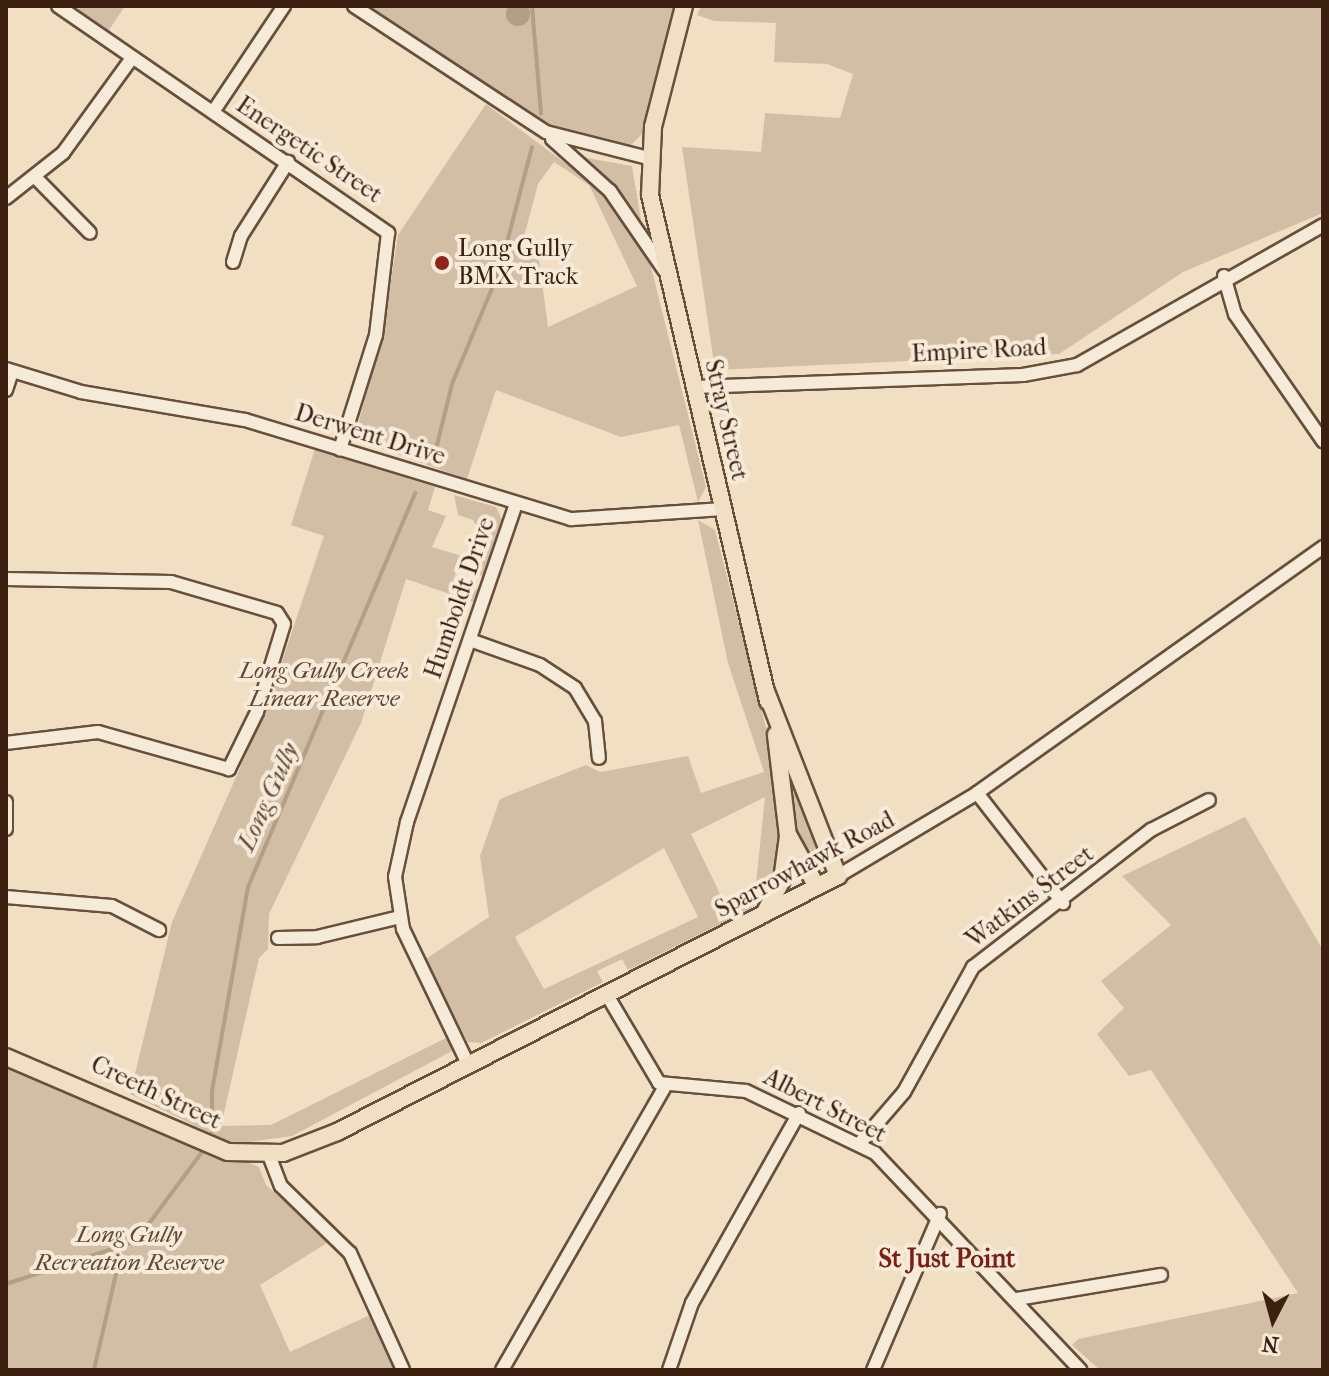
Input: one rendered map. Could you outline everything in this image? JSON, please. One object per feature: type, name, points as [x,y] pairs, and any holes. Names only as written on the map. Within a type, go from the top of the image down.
[{"type":"main road","points":[[648,158],[684,6]]},
{"type":"main road","name":"Stray Street","points":[[648,158],[665,272],[766,691],[788,836],[782,880],[763,915]]},
{"type":"main road","name":"Stray Street","points":[[766,691],[838,876]]},
{"type":"main road","points":[[788,836],[817,887]]},
{"type":"main road","name":"Sparrowhawk Road","points":[[269,1155],[316,1142],[838,876]]},
{"type":"main road","name":"Creeth Street","points":[[6,1057],[219,1149],[269,1155]]},
{"type":"street","name":"Energetic Street","points":[[58,6],[288,162],[390,237],[376,335],[340,449]]},
{"type":"street","points":[[213,112],[284,6]]},
{"type":"street","points":[[354,6],[537,127],[610,191],[665,272]]},
{"type":"street","points":[[6,198],[35,177],[77,137],[132,58]]},
{"type":"street","points":[[537,127],[589,148],[648,158]]},
{"type":"street","points":[[233,262],[244,230],[288,162]]},
{"type":"street","points":[[35,177],[90,233]]},
{"type":"street","name":"Empire Road","points":[[695,387],[1023,375],[1077,365],[1119,347],[1224,276],[1323,225]]},
{"type":"street","points":[[1224,276],[1235,314],[1323,441]]},
{"type":"street","points":[[6,390],[9,370]]},
{"type":"street","name":"Derwent Drive","points":[[9,370],[81,392],[245,420],[516,504],[600,521],[721,509]]},
{"type":"street","name":"Humboldt Drive","points":[[469,1066],[400,917],[399,849],[516,504]]},
{"type":"street","name":"Sparrowhawk Road","points":[[838,876],[977,793],[1323,547]]},
{"type":"street","points":[[6,579],[171,582],[284,621],[257,712],[226,770],[98,732],[6,743]]},
{"type":"street","points":[[470,640],[540,665],[575,688],[595,721],[599,758]]},
{"type":"street","points":[[977,793],[1063,903]]},
{"type":"street","name":"Watkins Street","points":[[860,1143],[904,1092],[964,976],[1063,903],[1151,830],[1209,800]]},
{"type":"street","points":[[6,802],[6,829]]},
{"type":"street","points":[[6,897],[112,906],[159,930]]},
{"type":"street","points":[[278,938],[317,937],[400,917]]},
{"type":"street","points":[[502,1370],[665,1087],[648,1069],[607,995]]},
{"type":"street","name":"Albert Street","points":[[665,1087],[732,1088],[799,1113],[860,1143],[940,1214],[1080,1370]]},
{"type":"street","points":[[669,1370],[692,1303],[799,1113]]},
{"type":"street","points":[[269,1155],[277,1181],[350,1253],[403,1370]]},
{"type":"street","points":[[873,1370],[940,1214]]},
{"type":"street","points":[[1017,1299],[1161,1275]]},
{"type":"green space","points":[[81,6],[125,6],[107,33],[76,12]]},
{"type":"green space","points":[[367,6],[675,6],[642,134],[629,147],[547,124]]},
{"type":"green space","points":[[701,6],[1323,6],[1323,213],[1183,272],[1059,354],[715,370],[682,147],[761,152],[765,113],[840,118],[853,74],[827,64],[774,62],[776,23],[714,21],[697,15]]},
{"type":"green space","points":[[486,104],[608,195],[649,259],[706,487],[698,502],[679,425],[621,437],[496,390],[467,479],[354,439],[383,333],[398,235]],"holes":[[[554,162],[589,185],[637,286],[548,327],[538,251],[518,259],[538,184]]]},
{"type":"green space","points":[[582,157],[632,166],[641,220],[637,220]]},
{"type":"green space","name":"Long Gully Creek Linear Reserve","points":[[315,449],[435,487],[428,510],[446,516],[432,547],[476,560],[480,533],[473,520],[458,515],[454,495],[496,507],[503,522],[485,576],[477,575],[480,565],[461,559],[450,590],[469,597],[479,587],[476,603],[406,579],[361,723],[269,914],[268,949],[259,958],[221,1126],[271,1125],[448,1037],[452,1051],[292,1136],[233,1144],[130,1094],[172,922],[266,709],[324,536],[291,525]]},
{"type":"green space","points":[[698,520],[715,530],[769,739],[781,831],[770,889],[750,909],[628,970],[622,959],[597,971],[603,982],[481,1043],[468,1042],[424,960],[489,917],[480,856],[500,799],[586,765],[600,772],[688,756],[701,793],[764,772],[728,663]],"holes":[[[765,797],[756,883],[724,902],[691,834]],[[664,848],[698,917],[544,989],[515,937]]]},
{"type":"green space","points":[[793,779],[821,854],[820,874],[795,834]]},
{"type":"green space","points":[[1245,817],[1323,950],[1323,1370],[1100,1370],[1072,1345],[1078,1339],[1298,1293],[1151,1070],[1129,1076],[1097,1034],[1124,1008],[1101,981],[1171,925],[1122,876]]},
{"type":"green space","name":"Long Gully Recreation Reserve","points":[[6,1064],[259,1167],[266,1185],[330,1241],[260,1285],[290,1352],[374,1313],[396,1370],[6,1370]]},
{"type":"shaded area","points":[[518,2],[529,9],[530,14],[523,25],[518,26],[507,19],[506,14],[513,3]]},
{"type":"waterway","name":"Long Gully","points":[[532,6],[541,114]]},
{"type":"waterway","name":"Long Gully","points":[[434,457],[452,384],[500,269],[532,147]]},
{"type":"waterway","name":"Long Gully","points":[[212,1131],[212,1091],[248,887],[415,493]]},
{"type":"waterway","name":"Long Gully","points":[[6,1284],[136,1241],[202,1152]]},
{"type":"waterway","points":[[94,1370],[122,1248]]},
{"type":"place","name":"Long Gully BMX Track","points":[[442,263]]},
{"type":"district","name":"St Just Point","points":[[947,1259]]}]
